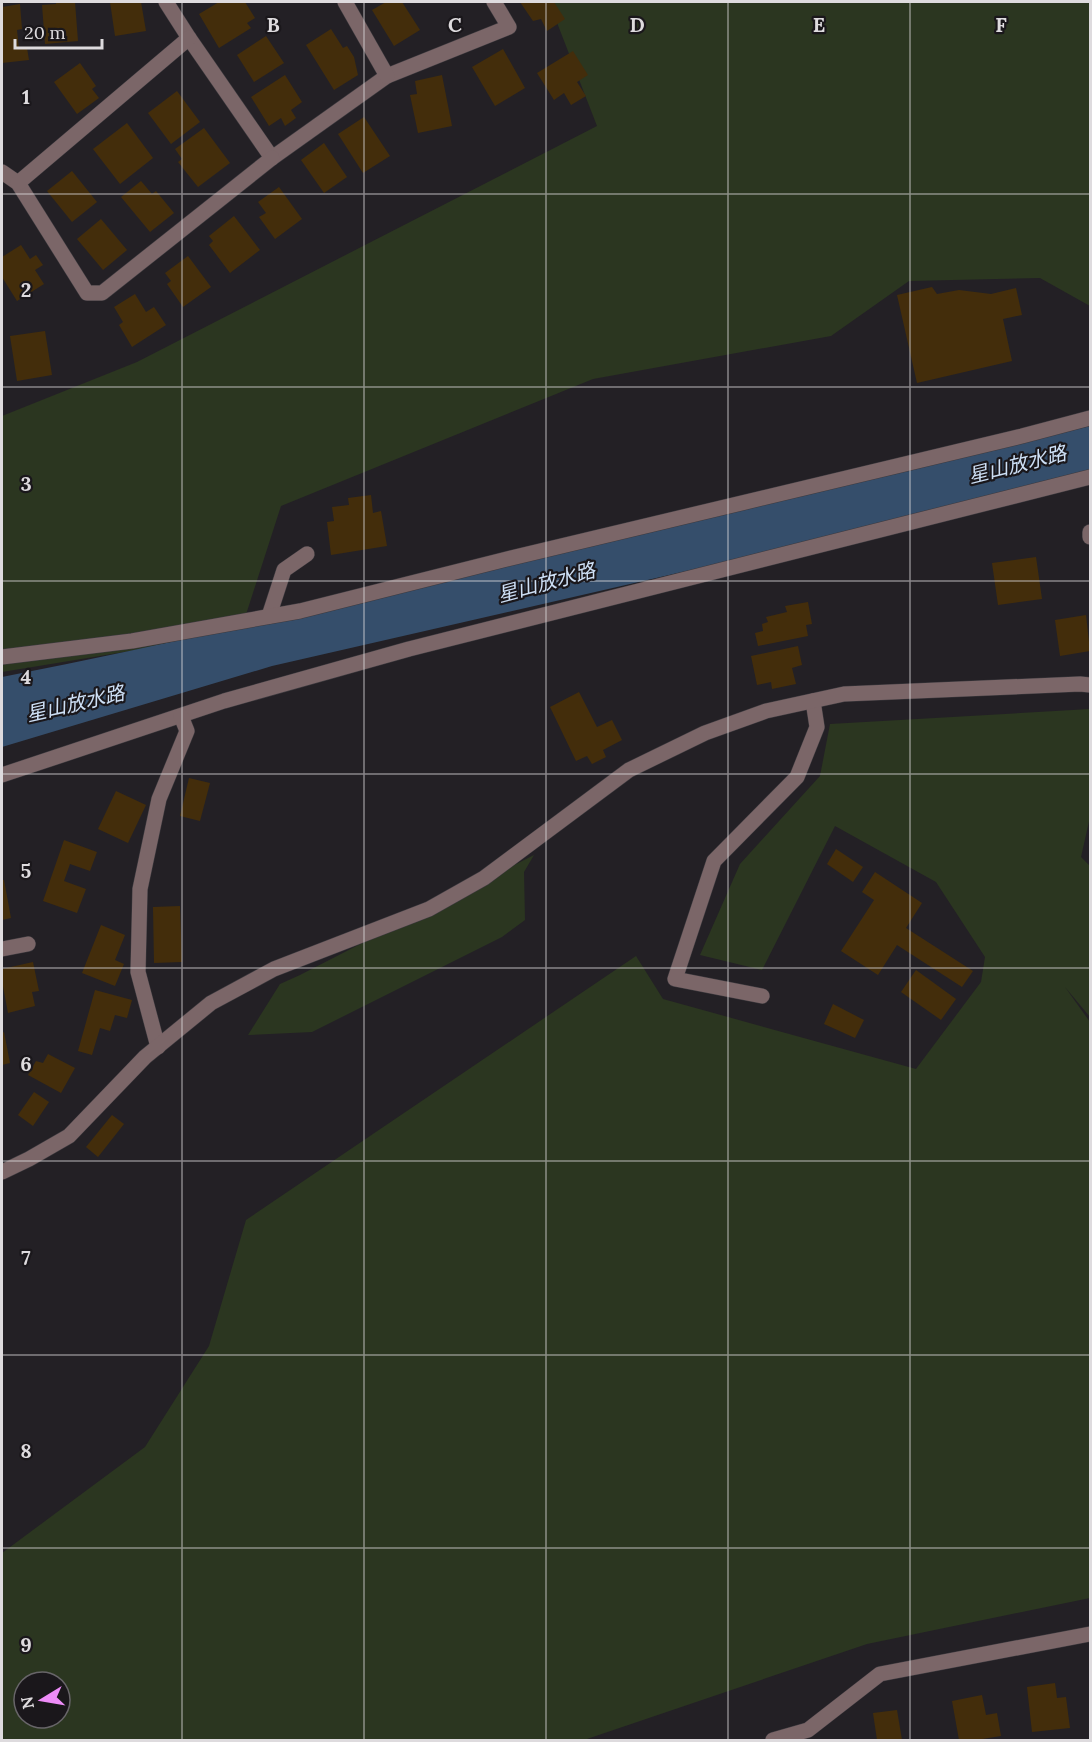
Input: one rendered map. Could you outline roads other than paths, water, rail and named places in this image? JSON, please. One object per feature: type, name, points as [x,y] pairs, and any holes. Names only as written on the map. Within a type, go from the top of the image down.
[{"type":"street","points":[[166,2],[272,158]]},
{"type":"street","points":[[345,2],[387,76]]},
{"type":"street","points":[[2,172],[18,183],[87,293],[102,293],[272,158],[387,76],[508,27],[494,2]]},
{"type":"street","points":[[18,183],[189,38]]},
{"type":"street","points":[[2,657],[132,641],[300,611],[1090,418]]},
{"type":"street","points":[[2,775],[224,701],[409,649],[1090,477]]},
{"type":"street","points":[[269,616],[284,570],[307,554]]},
{"type":"street","points":[[2,1173],[69,1136],[145,1057],[211,1003],[274,969],[429,909],[484,878],[629,771],[705,733],[766,711],[844,694],[1090,685]]},
{"type":"street","points":[[762,996],[675,979],[714,861],[797,777],[817,727],[813,701]]},
{"type":"street","points":[[158,1047],[138,972],[140,889],[159,799],[187,731],[181,716]]},
{"type":"street","points":[[2,949],[28,944]]},
{"type":"street","points":[[773,1740],[813,1735],[880,1674],[1090,1634]]},
{"type":"water","name":"星山放水路","points":[[1090,426],[1090,471],[1001,499],[272,666],[2,747],[2,677],[411,588]]}]
